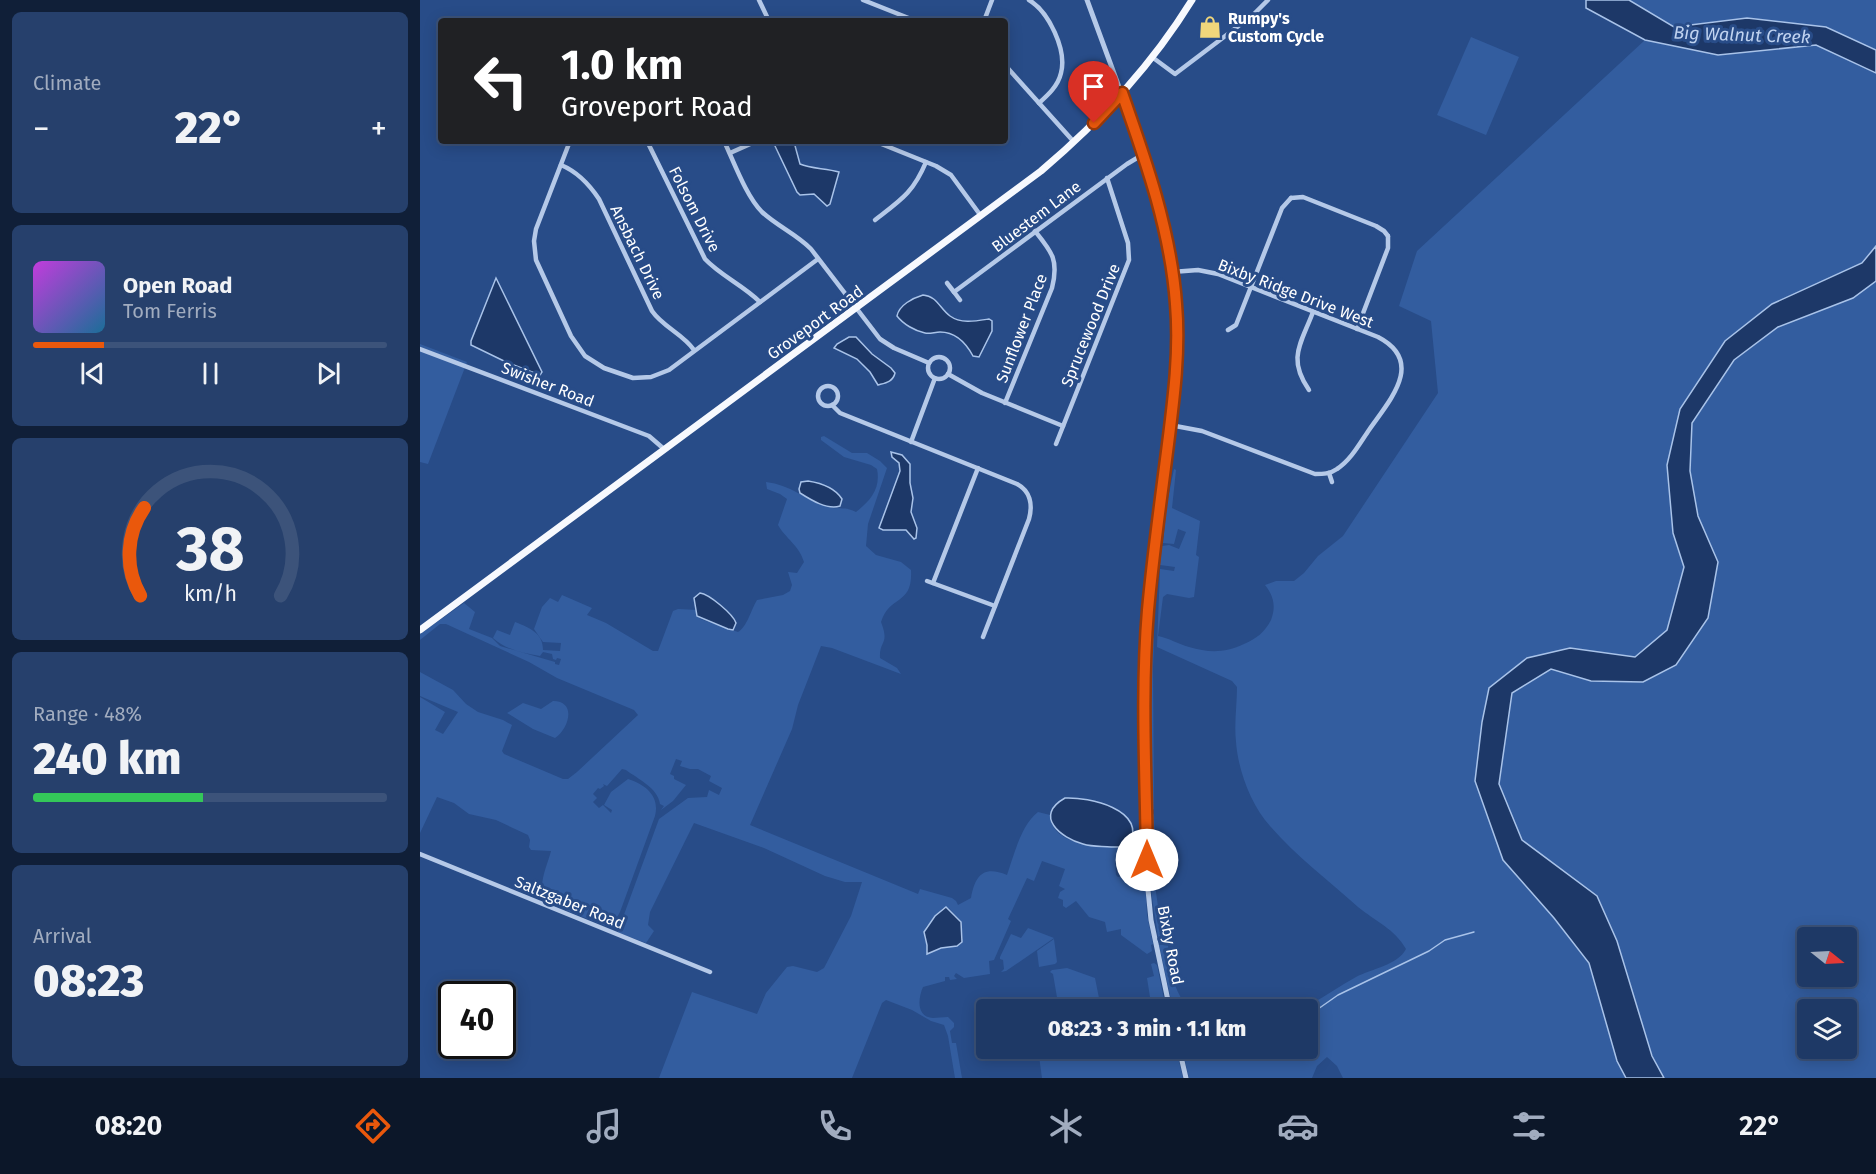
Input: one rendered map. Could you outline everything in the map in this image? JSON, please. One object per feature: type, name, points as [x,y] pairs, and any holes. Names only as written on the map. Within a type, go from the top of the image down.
[{"type":"main road","name":"Groveport Road","points":[[420,630],[1041,171],[1074,142],[1122,93],[1152,57],[1192,0]]},
{"type":"street","points":[[759,0],[768,18]]},
{"type":"street","points":[[862,0],[907,18]]},
{"type":"street","points":[[985,18],[992,0]]},
{"type":"street","points":[[1029,0],[1049,21],[1059,47],[1062,64],[1058,81],[1039,103]]},
{"type":"street","name":"Bixby Road","points":[[1088,0],[1122,93],[1162,220],[1172,272],[1177,316],[1177,351],[1170,425],[1149,599],[1145,683],[1148,890],[1151,920],[1168,999]]},
{"type":"street","points":[[1152,57],[1174,74],[1253,15],[1268,0]]},
{"type":"street","points":[[1008,68],[1074,142]]},
{"type":"street","points":[[569,144],[536,229],[535,253],[543,276],[571,336],[585,356],[610,371],[642,379],[669,370],[818,259]]},
{"type":"street","name":"Folsom Drive","points":[[648,144],[705,259],[748,290],[760,302]]},
{"type":"street","points":[[726,144],[751,197],[760,210],[799,238],[880,339],[894,348],[929,363]]},
{"type":"street","points":[[730,153],[751,144]]},
{"type":"street","points":[[881,144],[951,175],[981,216]]},
{"type":"street","name":"Bluestem Lane","points":[[954,292],[1107,178],[1142,155]]},
{"type":"street","points":[[875,220],[909,194],[926,162]]},
{"type":"street","name":"Ansbach Drive","points":[[561,165],[576,173],[590,186],[599,200],[656,317],[683,338],[694,350]]},
{"type":"street","name":"Sprucewood Drive","points":[[1056,444],[1129,260],[1128,243],[1107,178]]},
{"type":"street","points":[[1289,191],[1291,198]]},
{"type":"street","points":[[1228,330],[1236,325],[1282,208],[1291,198],[1299,196],[1381,228],[1388,236],[1388,248],[1357,329]]},
{"type":"street","name":"Sunflower Place","points":[[1005,404],[1055,275],[1053,254],[1035,231]]},
{"type":"street","points":[[1388,236],[1396,234]]},
{"type":"street","name":"Bixby Ridge Drive West","points":[[1172,272],[1185,270],[1209,272],[1384,340],[1396,352],[1400,360],[1401,378],[1396,392],[1349,459],[1329,473]]},
{"type":"street","points":[[947,283],[960,300]]},
{"type":"street","points":[[1309,390],[1298,371],[1296,358],[1313,312]]},
{"type":"street","points":[[1396,352],[1404,348]]},
{"type":"street","name":"Swisher Road","points":[[420,349],[649,436],[664,449]]},
{"type":"street","points":[[934,358],[944,359],[949,367],[948,374],[942,378],[935,378],[928,370],[929,363],[934,358]]},
{"type":"street","points":[[948,374],[1005,404],[1063,426]]},
{"type":"street","points":[[911,442],[935,378]]},
{"type":"street","points":[[832,405],[836,402],[838,393],[832,387],[823,387],[818,398],[824,405],[832,405],[840,413],[1022,486],[1029,496],[1031,506],[1029,519],[983,637]]},
{"type":"street","points":[[1170,425],[1202,431],[1315,474],[1329,473],[1332,482]]},
{"type":"street","points":[[978,468],[930,582],[995,606]]},
{"type":"street","name":"Saltzgaber Road","points":[[420,854],[710,972]]},
{"type":"street","points":[[1182,1059],[1186,1078]]},
{"type":"shaded area","points":[[1629,0],[1876,0],[1876,50],[1826,27],[1747,18],[1674,27]]},
{"type":"shaded area","points":[[1471,37],[1519,57],[1486,135],[1437,115]]},
{"type":"shaded area","points":[[1645,40],[1718,55],[1816,45],[1876,73],[1876,246],[1862,263],[1772,304],[1680,409],[1673,533],[1684,566],[1667,630],[1635,657],[1570,648],[1489,688],[1482,722],[1475,781],[1503,860],[1554,918],[1589,963],[1617,1061],[1626,1078],[1343,1078],[1337,1066],[1327,1057],[1317,1066],[1312,1078],[1189,1078],[1184,1059],[1318,1059],[1318,1000],[1356,977],[1391,963],[1406,949],[1390,931],[1358,907],[1291,848],[1263,818],[1251,798],[1237,753],[1235,728],[1237,687],[1232,681],[1157,647],[1160,569],[1174,571],[1175,567],[1160,565],[1162,546],[1169,545],[1179,549],[1186,532],[1178,529],[1174,544],[1163,543],[1167,503],[1174,469],[1176,470],[1172,508],[1200,521],[1196,555],[1199,557],[1194,597],[1167,594],[1163,597],[1158,636],[1203,650],[1217,651],[1237,647],[1260,635],[1271,620],[1273,602],[1265,585],[1276,581],[1294,581],[1318,556],[1343,536],[1438,393],[1431,321],[1399,306],[1417,251]]},
{"type":"shaded area","points":[[1876,281],[1876,1078],[1664,1078],[1652,1056],[1617,941],[1597,896],[1522,840],[1499,784],[1512,693],[1551,669],[1591,681],[1643,682],[1718,562],[1698,516],[1690,471],[1692,423],[1734,360],[1778,327],[1853,298]]},
{"type":"shaded area","points":[[420,344],[467,362],[428,464],[420,462]]},
{"type":"shaded area","points":[[824,436],[852,453],[867,453],[887,468],[868,524],[866,546],[876,555],[901,562],[911,570],[911,581],[905,595],[890,607],[881,622],[884,639],[880,658],[897,668],[901,674],[821,646],[798,705],[792,729],[750,825],[918,894],[920,889],[952,898],[958,905],[971,898],[975,884],[982,874],[992,871],[1007,875],[1023,832],[1038,812],[1050,815],[1053,826],[1059,834],[1080,843],[1125,847],[1132,840],[1144,839],[1140,855],[1123,856],[1123,860],[1115,861],[1116,875],[1123,876],[1125,863],[1142,861],[1144,863],[1152,951],[1147,954],[1121,935],[1121,929],[1107,932],[1105,922],[1089,917],[1076,901],[1066,908],[1063,906],[1063,900],[1058,898],[1060,892],[1065,889],[1059,886],[1065,869],[1042,861],[1034,881],[1027,878],[1008,919],[1011,921],[994,960],[989,961],[990,974],[964,978],[956,973],[954,976],[957,979],[950,980],[949,977],[945,977],[945,981],[923,987],[921,991],[919,1001],[921,1011],[927,1017],[948,1017],[954,1023],[950,1031],[952,1043],[956,1043],[962,1078],[955,1078],[944,1025],[886,1000],[882,1003],[852,1078],[659,1078],[692,992],[757,1014],[766,993],[787,967],[793,966],[817,972],[824,968],[851,916],[862,882],[845,882],[825,876],[764,848],[694,823],[650,912],[648,925],[654,931],[646,943],[619,933],[659,819],[688,798],[707,797],[709,790],[719,795],[722,788],[709,781],[711,776],[698,769],[680,766],[682,761],[676,759],[670,774],[674,776],[674,779],[686,785],[673,801],[661,810],[664,806],[660,804],[656,793],[642,780],[622,769],[607,786],[603,784],[604,786],[598,788],[593,794],[597,798],[593,802],[599,808],[603,805],[611,813],[612,810],[604,805],[611,792],[628,779],[641,784],[650,792],[656,809],[620,912],[611,928],[545,902],[542,882],[551,851],[531,850],[528,835],[496,820],[469,814],[454,803],[437,797],[420,833],[420,697],[445,712],[435,730],[443,734],[458,712],[420,696],[420,672],[453,690],[466,704],[478,712],[512,725],[502,751],[504,754],[563,779],[568,779],[577,772],[638,715],[634,710],[557,678],[529,662],[446,624],[440,624],[420,640],[420,634],[464,603],[475,612],[469,629],[492,638],[500,646],[559,665],[561,659],[553,659],[552,654],[543,652],[540,656],[522,652],[509,648],[493,638],[497,630],[510,635],[515,622],[530,629],[540,638],[534,629],[542,607],[550,598],[558,602],[562,595],[592,608],[587,615],[606,623],[653,651],[658,651],[673,611],[678,609],[697,610],[700,619],[738,632],[757,600],[783,595],[790,591],[792,585],[788,572],[797,573],[804,562],[799,551],[778,525],[787,499],[767,489],[766,482],[783,486],[828,507],[856,512],[870,499],[876,488],[877,469],[844,457],[821,440]],"holes":[[[541,639],[543,642],[561,643],[560,651],[543,650]],[[943,908],[949,908],[961,922],[963,939],[928,954],[924,937],[926,927]]]},
{"type":"shaded area","points":[[1153,634],[1154,810],[1150,805],[1150,635]]},
{"type":"shaded area","points":[[553,701],[561,702],[568,710],[567,722],[555,738],[533,729],[507,713],[523,703],[541,709]]},
{"type":"shaded area","points":[[1154,814],[1156,892],[1163,943],[1159,943],[1150,884],[1150,815]]},
{"type":"shaded area","points":[[1028,928],[1054,938],[1006,971],[1001,972],[1004,969],[1003,960],[1000,957],[1011,934],[1021,938]]},
{"type":"shaded area","points":[[1054,939],[1057,962],[1039,967],[1037,951]]},
{"type":"shaded area","points":[[1168,944],[1171,972],[1181,998],[1184,999],[1171,999],[1159,945]]},
{"type":"shaded area","points":[[1151,964],[1157,965],[1164,999],[1141,999],[1150,997],[1147,978],[1154,976]]},
{"type":"shaded area","points":[[1067,968],[1095,978],[1099,999],[1057,999],[1053,974],[1050,972]]},
{"type":"shaded area","points":[[1039,1059],[1178,1059],[1183,1078],[1042,1078]]},
{"type":"water","name":"Big Walnut Creek","points":[[1586,0],[1629,0],[1674,27],[1747,18],[1826,27],[1876,50],[1876,73],[1816,45],[1718,55],[1645,40],[1586,8]]},
{"type":"water","points":[[795,144],[800,164],[839,172],[830,204],[827,206],[814,194],[800,195],[797,192],[775,146]]},
{"type":"water","points":[[1876,246],[1876,281],[1853,298],[1778,327],[1734,360],[1692,423],[1690,471],[1698,516],[1718,562],[1708,618],[1676,665],[1643,682],[1591,681],[1551,669],[1512,693],[1499,784],[1522,840],[1597,896],[1617,941],[1652,1056],[1664,1078],[1626,1078],[1617,1061],[1589,963],[1554,918],[1503,860],[1475,781],[1482,722],[1489,688],[1527,658],[1570,648],[1635,657],[1667,630],[1684,567],[1673,533],[1667,465],[1680,409],[1725,341],[1772,304],[1862,263]]},
{"type":"water","points":[[496,278],[542,372],[540,375],[471,345]]},
{"type":"water","points":[[923,295],[932,298],[954,319],[974,321],[989,319],[992,321],[992,331],[979,357],[973,356],[956,336],[946,332],[921,332],[910,327],[897,316],[903,305]]},
{"type":"water","points":[[849,337],[856,337],[872,354],[891,368],[895,373],[888,382],[878,385],[870,372],[857,359],[834,348]]},
{"type":"water","points":[[891,452],[902,455],[910,464],[913,498],[911,512],[917,528],[914,539],[906,530],[879,528],[900,471],[899,463],[892,457]]},
{"type":"water","points":[[808,481],[836,492],[842,499],[840,506],[825,505],[800,493],[801,482]]},
{"type":"water","points":[[700,593],[726,610],[736,623],[733,630],[697,616],[694,598]]},
{"type":"water","points":[[1065,798],[1100,803],[1123,814],[1130,822],[1133,832],[1130,844],[1121,847],[1094,846],[1066,837],[1059,832],[1051,819],[1051,812]]},
{"type":"water","points":[[946,907],[961,922],[962,942],[957,946],[941,948],[927,954],[924,932],[935,916]]},
{"type":"waterway","points":[[1318,1009],[1338,995],[1429,951],[1445,940],[1474,932]]},
{"type":"place","name":"Rumpy's Custom Cycle","points":[[1210,27]]},
{"type":"route","points":[[1094,123],[1122,93],[1159,211],[1168,248],[1177,316],[1175,386],[1148,611],[1146,646],[1147,860]]}]
